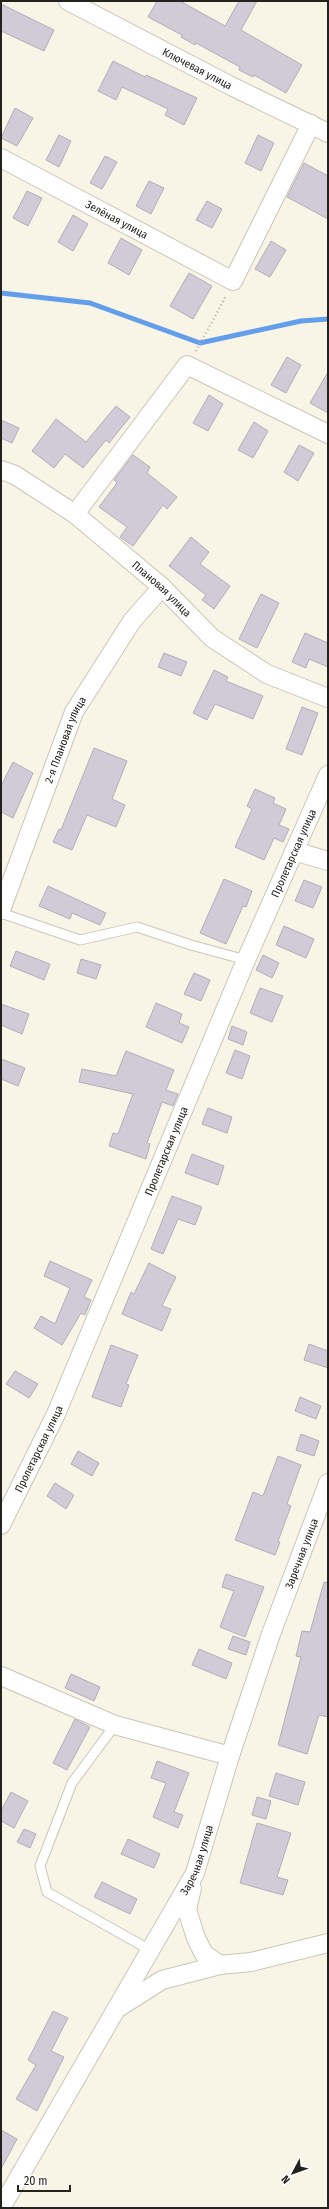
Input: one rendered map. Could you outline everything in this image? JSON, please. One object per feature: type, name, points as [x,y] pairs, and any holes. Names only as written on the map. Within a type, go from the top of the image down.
[{"type":"street","name":"Ключевая улица","points":[[68,1],[231,86],[328,133]]},
{"type":"street","points":[[233,281],[311,124]]},
{"type":"street","name":"Зелёная улица","points":[[1,158],[233,281]]},
{"type":"street","points":[[75,514],[187,365],[328,434]]},
{"type":"street","name":"Плановая улица","points":[[1,470],[15,475],[75,514],[162,587],[212,638],[267,674],[328,698]]},
{"type":"street","name":"2-я Плановая улица","points":[[1,912],[74,712],[132,621],[162,587]]},
{"type":"street","name":"Пролетарская улица","points":[[1,1525],[56,1414],[246,960],[328,775]]},
{"type":"street","points":[[294,851],[328,861]]},
{"type":"street","name":"Заречная улица","points":[[1,2208],[195,1874],[230,1756],[271,1634],[328,1484]]},
{"type":"street","points":[[1,1676],[115,1725],[230,1756]]},
{"type":"street","points":[[195,1874],[187,1910],[196,1938],[204,1954],[220,1965]]},
{"type":"street","points":[[115,2010],[162,1980],[220,1965],[251,1962],[328,1943]]},
{"type":"lane","points":[[1,912],[80,940],[137,927],[191,945],[246,960]]},
{"type":"lane","points":[[115,1725],[72,1783],[40,1866],[47,1892],[150,1950]]},
{"type":"path","points":[[187,365],[210,327],[233,281]]},
{"type":"building","points":[[157,1],[180,1],[225,26],[239,1],[257,1],[241,30],[302,65],[286,93],[254,75],[253,77],[239,70],[240,67],[196,43],[195,45],[181,37],[182,35],[148,17]]},
{"type":"building","points":[[1,4],[54,30],[44,51],[1,31]]},
{"type":"building","points":[[113,61],[145,77],[146,75],[197,98],[184,125],[165,115],[168,109],[122,87],[116,100],[98,91]]},
{"type":"building","points":[[15,108],[33,118],[17,146],[1,138]]},
{"type":"building","points":[[59,135],[71,141],[59,167],[46,160]]},
{"type":"building","points":[[258,135],[274,143],[261,171],[245,163]]},
{"type":"building","points":[[105,156],[117,162],[102,189],[90,183]]},
{"type":"building","points":[[304,163],[328,176],[328,219],[287,197]]},
{"type":"building","points":[[149,181],[164,188],[151,214],[136,206]]},
{"type":"building","points":[[27,191],[42,198],[28,226],[13,218]]},
{"type":"building","points":[[207,201],[222,209],[212,228],[196,220]]},
{"type":"building","points":[[73,215],[88,224],[73,251],[58,242]]},
{"type":"building","points":[[121,238],[142,250],[129,275],[108,263]]},
{"type":"building","points":[[271,241],[286,250],[270,277],[255,269]]},
{"type":"building","points":[[189,273],[212,286],[193,319],[170,306]]},
{"type":"building","points":[[287,357],[301,365],[286,393],[271,385]]},
{"type":"building","points":[[328,372],[328,413],[310,403]]},
{"type":"building","points":[[209,395],[223,404],[208,431],[193,423]]},
{"type":"building","points":[[116,406],[130,417],[109,443],[106,440],[83,468],[65,454],[54,468],[32,451],[56,419],[86,442]]},
{"type":"building","points":[[1,420],[19,428],[12,443],[1,438]]},
{"type":"building","points":[[254,422],[268,431],[253,458],[238,450]]},
{"type":"building","points":[[299,445],[314,453],[298,481],[284,472]]},
{"type":"building","points":[[133,455],[150,467],[147,473],[177,497],[167,509],[163,505],[133,546],[120,537],[127,527],[99,507],[117,483],[114,480]]},
{"type":"building","points":[[191,537],[209,552],[200,564],[230,586],[214,609],[202,600],[206,595],[169,566]]},
{"type":"building","points":[[261,594],[279,603],[257,648],[239,639]]},
{"type":"building","points":[[305,633],[328,643],[328,667],[309,659],[306,668],[292,662]]},
{"type":"building","points":[[164,653],[187,662],[181,676],[158,667]]},
{"type":"building","points":[[214,670],[228,677],[226,681],[263,696],[253,719],[215,704],[207,720],[193,713]]},
{"type":"building","points":[[302,707],[318,713],[302,755],[286,749]]},
{"type":"building","points":[[94,748],[127,761],[112,799],[125,805],[116,827],[87,815],[72,850],[53,842],[59,829],[61,830]]},
{"type":"building","points":[[13,762],[33,773],[13,818],[1,812],[1,786]]},
{"type":"building","points":[[255,789],[275,798],[273,803],[286,809],[279,825],[289,829],[283,842],[274,838],[264,860],[235,847],[252,809],[247,806]]},
{"type":"building","points":[[224,879],[252,891],[246,907],[243,906],[226,944],[200,933]]},
{"type":"building","points":[[304,880],[322,887],[313,908],[295,901]]},
{"type":"building","points":[[48,886],[106,913],[100,925],[72,913],[70,919],[39,906]]},
{"type":"building","points":[[284,926],[314,939],[306,958],[276,945]]},
{"type":"building","points":[[16,951],[50,964],[44,980],[10,966]]},
{"type":"building","points":[[263,955],[279,963],[272,978],[256,970]]},
{"type":"building","points":[[81,959],[101,965],[96,979],[77,973]]},
{"type":"building","points":[[194,973],[210,980],[201,1001],[184,994]]},
{"type":"building","points":[[260,988],[283,996],[272,1022],[250,1013]]},
{"type":"building","points":[[156,1003],[182,1014],[179,1023],[189,1027],[182,1043],[146,1027]]},
{"type":"building","points":[[1,1004],[29,1014],[22,1034],[1,1025]]},
{"type":"building","points":[[232,1026],[247,1032],[243,1045],[228,1039]]},
{"type":"building","points":[[235,1050],[250,1056],[242,1079],[226,1073]]},
{"type":"building","points":[[126,1051],[174,1070],[166,1090],[178,1094],[173,1106],[162,1102],[147,1143],[150,1144],[146,1159],[109,1146],[113,1133],[118,1134],[133,1094],[79,1082],[82,1069],[116,1076]]},
{"type":"building","points":[[1,1059],[25,1068],[18,1086],[1,1079]]},
{"type":"building","points":[[208,1108],[232,1117],[227,1133],[202,1124]]},
{"type":"building","points":[[192,1154],[224,1166],[218,1185],[185,1173]]},
{"type":"building","points":[[172,1196],[202,1207],[195,1225],[178,1219],[163,1254],[151,1249]]},
{"type":"building","points":[[50,1261],[92,1280],[84,1297],[91,1300],[85,1315],[81,1313],[62,1345],[34,1328],[41,1316],[55,1324],[70,1288],[44,1276]]},
{"type":"building","points":[[149,1263],[176,1277],[162,1306],[171,1309],[162,1331],[122,1314],[131,1292],[134,1294]]},
{"type":"building","points":[[309,1344],[328,1351],[328,1368],[304,1360]]},
{"type":"building","points":[[111,1345],[138,1355],[126,1384],[129,1385],[121,1407],[92,1397]]},
{"type":"building","points":[[15,1371],[38,1384],[29,1398],[6,1384]]},
{"type":"building","points":[[300,1397],[321,1406],[316,1419],[295,1411]]},
{"type":"building","points":[[301,1434],[319,1441],[314,1456],[296,1450]]},
{"type":"building","points":[[78,1451],[99,1463],[92,1476],[71,1464]]},
{"type":"building","points":[[278,1456],[301,1465],[287,1504],[291,1506],[278,1541],[280,1542],[275,1555],[235,1540],[253,1492],[263,1496]]},
{"type":"building","points":[[55,1483],[74,1495],[66,1509],[47,1496]]},
{"type":"building","points":[[226,1574],[264,1587],[245,1637],[220,1627],[234,1591],[222,1587]]},
{"type":"building","points":[[324,1582],[328,1583],[328,1717],[319,1715],[307,1754],[278,1745],[301,1657],[296,1656],[302,1631],[310,1632]]},
{"type":"building","points":[[233,1636],[250,1642],[246,1655],[228,1649]]},
{"type":"building","points":[[199,1649],[232,1663],[226,1679],[192,1665]]},
{"type":"building","points":[[71,1674],[100,1687],[94,1701],[65,1688]]},
{"type":"building","points":[[75,1719],[90,1727],[67,1770],[53,1763]]},
{"type":"building","points":[[157,1761],[189,1773],[174,1812],[183,1815],[178,1828],[153,1817],[166,1783],[151,1778]]},
{"type":"building","points":[[276,1773],[305,1782],[298,1805],[269,1796]]},
{"type":"building","points":[[11,1792],[28,1801],[14,1828],[1,1821],[1,1811]]},
{"type":"building","points":[[257,1797],[271,1801],[266,1819],[252,1815]]},
{"type":"building","points":[[257,1823],[291,1833],[277,1877],[288,1880],[283,1895],[240,1883]]},
{"type":"building","points":[[24,1829],[36,1834],[30,1848],[17,1842]]},
{"type":"building","points":[[128,1839],[160,1854],[154,1868],[121,1854]]},
{"type":"building","points":[[102,1882],[137,1899],[130,1914],[94,1897]]},
{"type":"building","points":[[53,2011],[68,2018],[51,2051],[64,2057],[37,2111],[16,2099],[36,2065],[28,2060]]},
{"type":"building","points":[[1,2130],[17,2139],[1,2169]]},
{"type":"waterway","points":[[1,293],[90,303],[200,343],[301,321],[328,319]]}]
